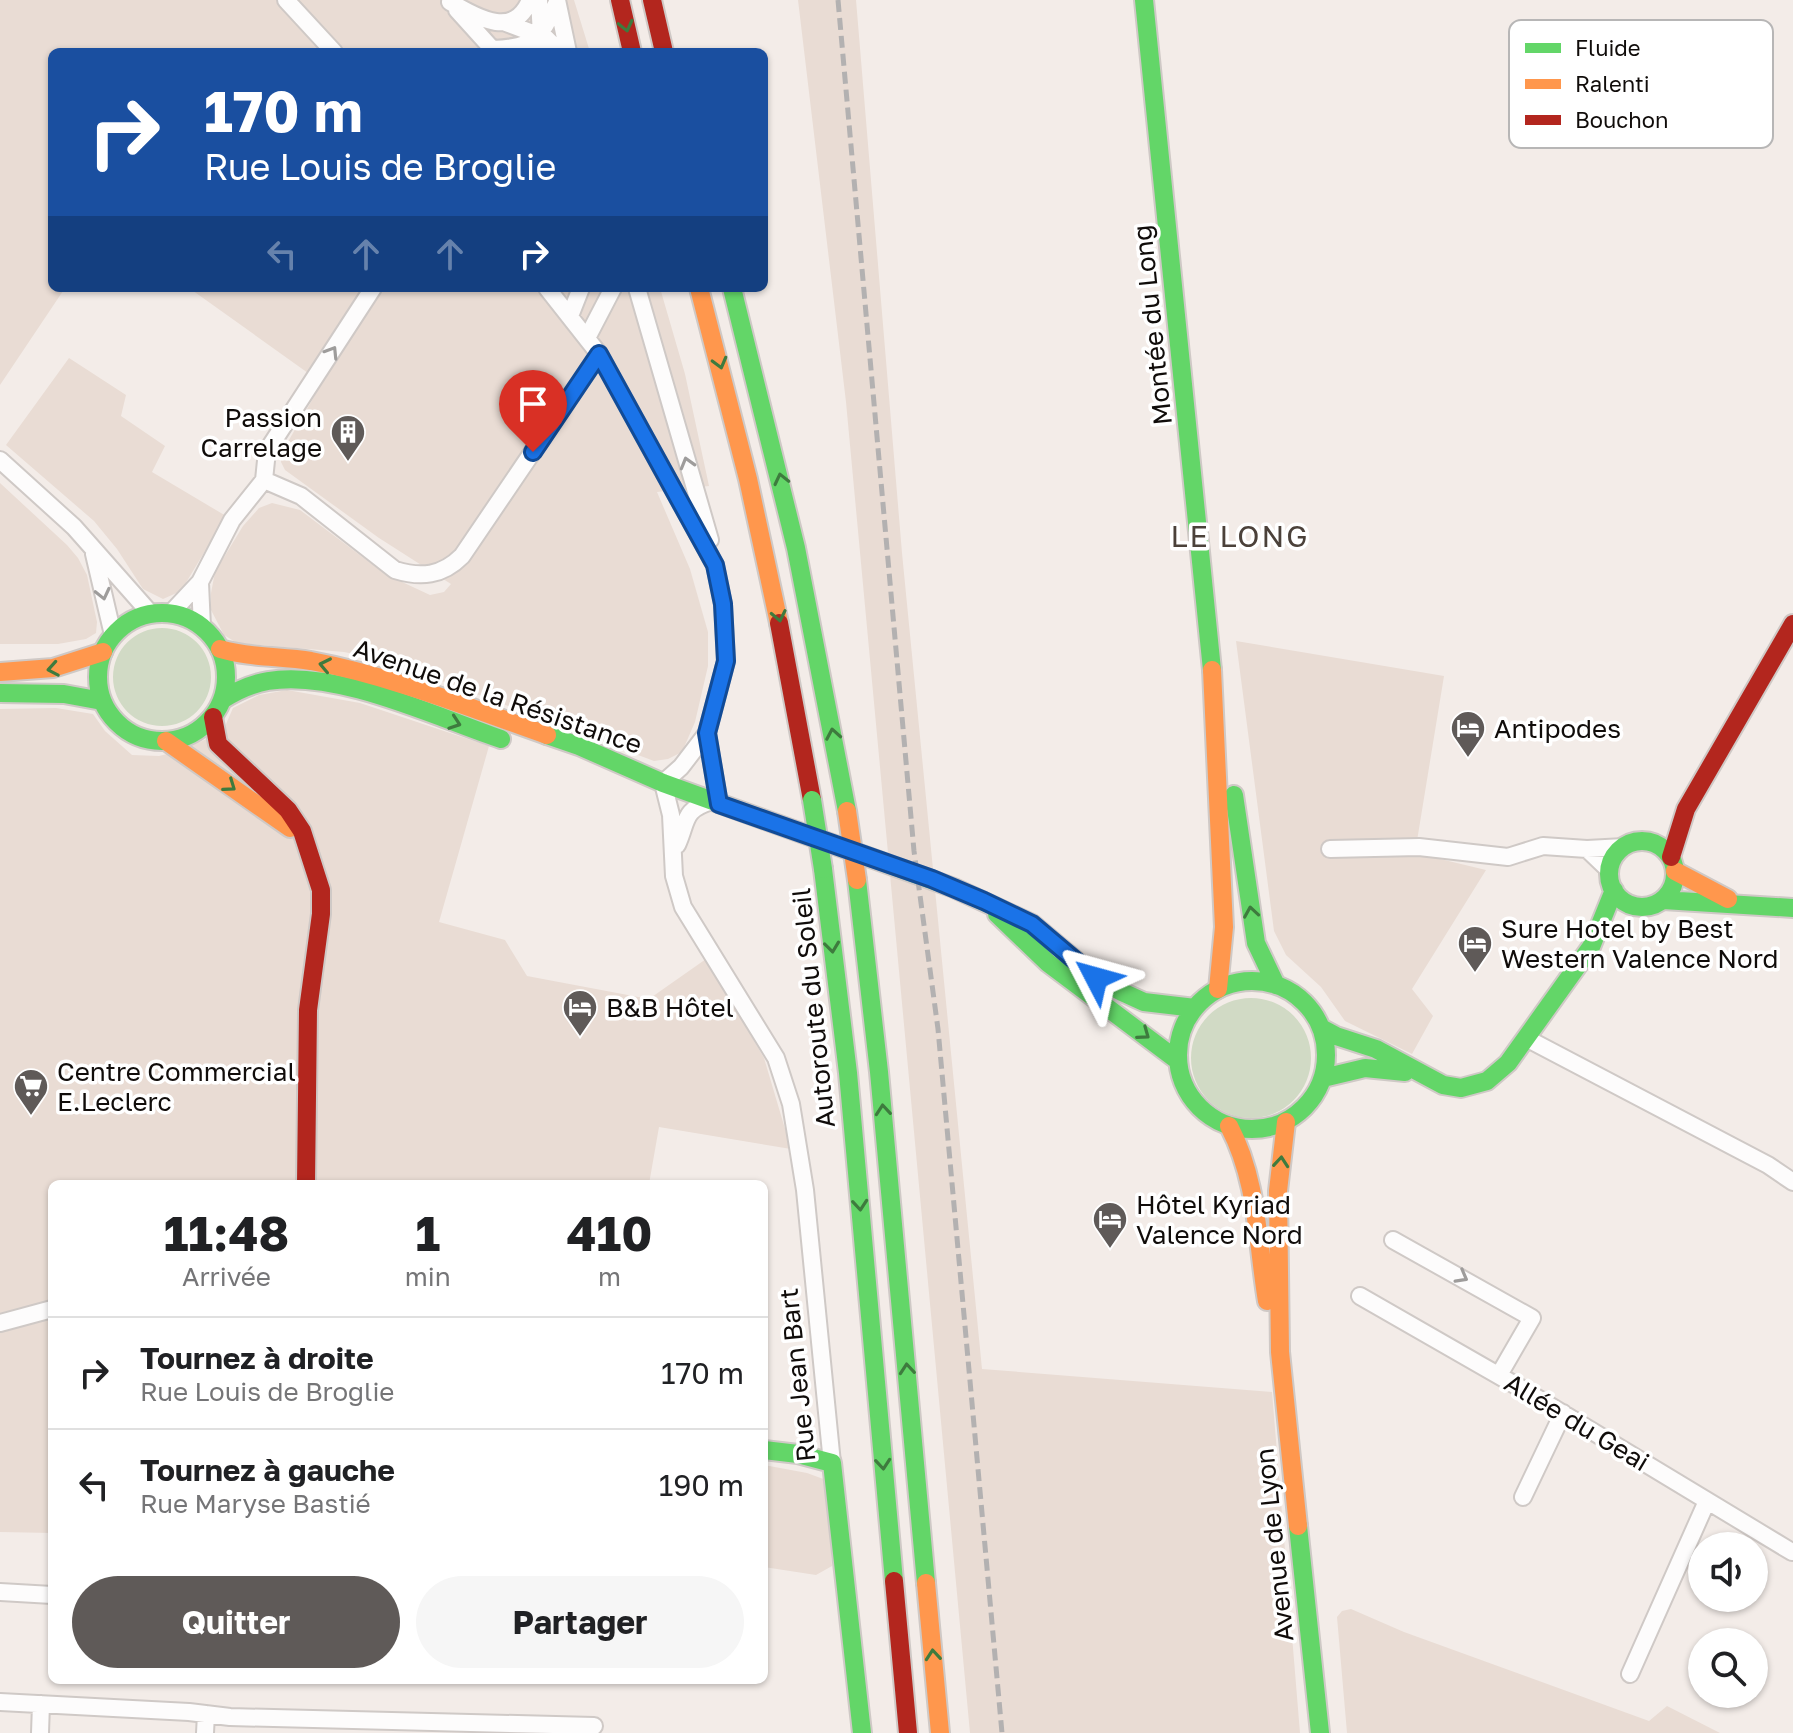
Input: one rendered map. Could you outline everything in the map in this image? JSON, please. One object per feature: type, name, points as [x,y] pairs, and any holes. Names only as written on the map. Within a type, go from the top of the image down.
[{"type":"main road","points":[[620,0],[631,48]]},
{"type":"main road","points":[[652,0],[663,48]]},
{"type":"main road","name":"Montée du Long","points":[[1144,0],[1211,645],[1256,943],[1276,985]]},
{"type":"main road","name":"Autoroute du Soleil","points":[[700,292],[725,381],[763,542],[794,691],[823,869],[848,1073],[908,1733]]},
{"type":"main road","points":[[733,292],[795,538],[847,811],[857,880],[879,1072],[940,1733]]},
{"type":"main road","points":[[171,613],[202,627],[220,649],[226,674],[222,700],[213,717],[192,734],[166,741],[144,739],[115,720],[102,701],[98,668],[113,635],[124,625],[151,614],[171,613]]},
{"type":"main road","points":[[1614,890],[1628,904],[1637,907],[1651,906],[1671,892],[1673,864],[1686,809],[1793,624]]},
{"type":"main road","name":"Montée du Long","points":[[1211,645],[1224,927],[1218,989]]},
{"type":"main road","name":"Avenue de la Résistance","points":[[220,649],[255,658],[310,661],[385,679],[579,746],[663,783],[932,879],[984,901],[1032,924],[1096,978],[1122,992],[1144,1002],[1195,1008]]},
{"type":"main road","points":[[0,672],[37,672],[66,667],[103,652]]},
{"type":"main road","name":"Avenue de la Résistance","points":[[222,700],[240,689],[273,680],[330,684],[571,760],[663,783]]},
{"type":"main road","points":[[0,693],[58,692],[102,701]]},
{"type":"main road","points":[[213,717],[218,744],[288,810],[309,845],[321,890],[321,914],[308,1010],[306,1180]]},
{"type":"main road","points":[[166,741],[285,824],[309,845]]},
{"type":"main road","points":[[1647,841],[1686,809]]},
{"type":"main road","points":[[1321,1028],[1376,1049],[1421,1076],[1443,1085],[1473,1086],[1498,1073],[1591,947],[1614,890],[1610,871],[1614,857],[1624,847],[1647,841],[1665,850],[1673,864],[1744,906]]},
{"type":"main road","points":[[1663,900],[1793,908]]},
{"type":"main road","name":"Avenue de la Résistance","points":[[984,901],[1048,963],[1177,1060]]},
{"type":"main road","points":[[1591,947],[1637,907]]},
{"type":"main road","points":[[1257,981],[1276,985],[1303,1002],[1321,1028],[1326,1044],[1323,1078],[1315,1096],[1302,1111],[1286,1122],[1248,1130],[1229,1126],[1202,1111],[1184,1087],[1177,1060],[1181,1032],[1195,1008],[1218,989],[1257,981]]},
{"type":"main road","points":[[1323,1078],[1365,1068],[1382,1068],[1421,1076]]},
{"type":"main road","name":"Avenue de Lyon","points":[[1286,1122],[1278,1191],[1280,1352],[1320,1733]]},
{"type":"main road","name":"Avenue de Lyon","points":[[1229,1126],[1246,1161],[1264,1286],[1280,1352]]},
{"type":"main road","points":[[768,1450],[832,1463]]},
{"type":"main road","name":"Rue Jean Bart","points":[[832,1463],[862,1733]]},
{"type":"street","points":[[286,0],[330,48]]},
{"type":"street","points":[[506,23],[519,17],[530,0]]},
{"type":"street","points":[[539,0],[541,44]]},
{"type":"street","points":[[449,1],[486,21],[506,23],[541,44]]},
{"type":"street","points":[[449,1],[491,48]]},
{"type":"street","points":[[541,44],[557,1]]},
{"type":"street","points":[[557,1],[567,48]]},
{"type":"street","points":[[515,48],[541,44]]},
{"type":"street","points":[[171,613],[200,582],[232,520],[264,480],[267,451],[370,292]]},
{"type":"street","points":[[550,292],[599,354],[715,565]]},
{"type":"street","points":[[570,316],[579,292]]},
{"type":"street","points":[[587,338],[611,292]]},
{"type":"street","points":[[638,292],[715,565],[723,604],[726,661],[707,733],[716,803]]},
{"type":"street","points":[[264,480],[301,496],[395,570],[414,576],[449,569],[462,556],[599,354]]},
{"type":"street","points":[[0,460],[74,527],[151,614]]},
{"type":"street","points":[[94,552],[113,635]]},
{"type":"street","points":[[200,582],[202,627]]},
{"type":"street","points":[[663,783],[681,767],[707,733]]},
{"type":"street","name":"Rue Jean Bart","points":[[663,783],[675,850]]},
{"type":"street","name":"Rue Jean Bart","points":[[716,803],[696,807],[687,815],[675,850],[674,876],[683,907],[776,1058],[791,1104],[805,1190],[832,1463]]},
{"type":"street","points":[[1330,849],[1419,847],[1508,857],[1543,846],[1587,849],[1624,847]]},
{"type":"street","points":[[1587,849],[1610,871]]},
{"type":"street","points":[[1526,1038],[1768,1165],[1793,1182]]},
{"type":"street","points":[[1393,1240],[1532,1318],[1499,1375]]},
{"type":"street","name":"Allée du Geai","points":[[1360,1296],[1499,1375],[1792,1552]]},
{"type":"street","points":[[0,1323],[48,1310]]},
{"type":"street","points":[[1523,1497],[1563,1413]]},
{"type":"street","points":[[1630,1674],[1707,1501]]},
{"type":"street","points":[[0,1592],[48,1595]]},
{"type":"street","points":[[0,1702],[368,1727],[594,1726]]},
{"type":"street","points":[[40,1733],[41,1704]]},
{"type":"street","points":[[205,1733],[206,1714]]},
{"type":"shaded area","points":[[0,0],[574,0],[589,48],[48,48],[48,292],[62,292],[0,385]]},
{"type":"shaded area","points":[[798,0],[856,0],[902,553],[982,1369],[1272,1392],[1300,1733],[970,1733],[846,402]]},
{"type":"shaded area","points":[[195,292],[661,292],[685,374],[709,486],[657,492],[690,569],[708,632],[708,666],[695,722],[682,752],[654,761],[389,661],[344,652],[237,643],[224,635],[211,610],[215,572],[243,526],[259,508],[272,503],[300,510],[385,574],[430,595],[444,592],[451,584],[379,538],[285,470],[281,462],[282,452],[322,383]]},
{"type":"shaded area","points":[[69,358],[126,395],[121,416],[165,446],[152,472],[226,516],[181,591],[163,599],[143,589],[94,521],[6,445]]},
{"type":"shaded area","points":[[0,483],[78,558],[87,575],[97,622],[96,633],[86,639],[58,644],[0,644]]},
{"type":"shaded area","points":[[1236,641],[1444,676],[1415,853],[1486,870],[1412,989],[1433,1016],[1412,1054],[1345,1021],[1321,987],[1286,955],[1274,931]]},
{"type":"shaded area","points":[[287,690],[360,703],[489,746],[439,922],[505,940],[527,976],[649,999],[706,959],[764,1058],[791,1149],[659,1127],[650,1180],[48,1180],[48,1533],[0,1532],[0,709],[56,708],[93,714],[105,731],[132,755],[159,756],[183,750],[223,731],[233,708],[259,695]]},
{"type":"shaded area","points":[[768,1466],[826,1480],[832,1566],[816,1575],[768,1568]]},
{"type":"shaded area","points":[[1351,1609],[1404,1632],[1649,1721],[1667,1706],[1720,1733],[1347,1733],[1337,1617],[1342,1611]]},
{"type":"green space","points":[[162,628],[181,632],[197,642],[207,658],[211,677],[207,696],[197,712],[181,722],[162,726],[143,722],[127,712],[117,696],[113,677],[117,658],[127,642],[143,632]]},
{"type":"green space","points":[[1251,998],[1274,1002],[1293,1016],[1307,1035],[1311,1058],[1307,1081],[1293,1100],[1274,1114],[1251,1118],[1228,1114],[1209,1100],[1195,1081],[1191,1058],[1195,1035],[1209,1016],[1228,1002]]},
{"type":"railway","points":[[838,0],[914,851],[938,1029],[1002,1733]]},
{"type":"traffic: fast","points":[[1144,0],[1212,670]]},
{"type":"traffic: fast","points":[[733,292],[796,548],[847,811]]},
{"type":"traffic: fast","points":[[162,613],[187,618],[207,632],[221,652],[226,677],[221,702],[207,722],[187,736],[162,741],[137,736],[117,722],[103,702],[98,677],[103,652],[117,632],[137,618],[162,613]]},
{"type":"traffic: fast","points":[[222,700],[244,688],[268,681],[295,679],[324,682],[386,697],[501,739]]},
{"type":"traffic: fast","points":[[0,693],[64,694],[102,701]]},
{"type":"traffic: fast","points":[[547,735],[663,783],[954,888],[1032,924],[1096,978],[1122,992],[1144,1002],[1195,1008]]},
{"type":"traffic: fast","points":[[1234,795],[1256,943],[1276,985]]},
{"type":"traffic: fast","points":[[812,800],[823,869]]},
{"type":"traffic: fast","points":[[1642,841],[1655,844],[1665,851],[1672,861],[1675,874],[1672,887],[1665,897],[1655,904],[1642,907],[1629,904],[1619,897],[1612,887],[1609,874],[1612,861],[1619,851],[1629,844],[1642,841]]},
{"type":"traffic: fast","points":[[823,869],[848,1073],[894,1581]]},
{"type":"traffic: fast","points":[[857,880],[879,1072],[926,1583]]},
{"type":"traffic: fast","points":[[1321,1028],[1376,1049],[1443,1085],[1461,1088],[1487,1081],[1508,1063],[1591,947],[1614,890]]},
{"type":"traffic: fast","points":[[1663,900],[1793,908]]},
{"type":"traffic: fast","points":[[997,914],[1048,963],[1177,1060]]},
{"type":"traffic: fast","points":[[1252,981],[1280,986],[1304,1003],[1321,1027],[1326,1055],[1321,1083],[1304,1107],[1280,1124],[1252,1129],[1224,1124],[1200,1107],[1183,1083],[1178,1055],[1183,1027],[1200,1003],[1224,986],[1252,981]]},
{"type":"traffic: fast","points":[[1323,1078],[1365,1068],[1405,1072]]},
{"type":"traffic: fast","points":[[768,1450],[832,1463],[862,1733]]},
{"type":"traffic: fast","points":[[1298,1526],[1320,1733]]},
{"type":"traffic: slow","points":[[700,292],[748,479],[779,623]]},
{"type":"traffic: slow","points":[[220,649],[341,667],[547,735]]},
{"type":"traffic: slow","points":[[0,672],[53,668],[103,652]]},
{"type":"traffic: slow","points":[[1212,670],[1224,927],[1218,989]]},
{"type":"traffic: slow","points":[[166,741],[290,828]]},
{"type":"traffic: slow","points":[[847,811],[857,880]]},
{"type":"traffic: slow","points":[[1675,871],[1728,899]]},
{"type":"traffic: slow","points":[[1286,1122],[1278,1191],[1280,1352],[1298,1526]]},
{"type":"traffic: slow","points":[[1229,1126],[1239,1147],[1251,1190],[1267,1301]]},
{"type":"traffic: slow","points":[[926,1583],[940,1733]]},
{"type":"traffic: jam","points":[[620,0],[631,48]]},
{"type":"traffic: jam","points":[[652,0],[663,48]]},
{"type":"traffic: jam","points":[[779,623],[812,800]]},
{"type":"traffic: jam","points":[[1671,857],[1686,809],[1793,624]]},
{"type":"traffic: jam","points":[[213,717],[218,744],[288,810],[302,831],[321,890],[321,914],[308,1010],[306,1180]]},
{"type":"traffic: jam","points":[[894,1581],[908,1733]]},
{"type":"place","name":"Passion Carrelage","points":[[348,463]]},
{"type":"place","name":"Antipodes","points":[[1468,759]]},
{"type":"place","name":"Sure Hotel by Best Western Valence Nord","points":[[1475,974]]},
{"type":"place","name":"B&B Hôtel","points":[[580,1038]]},
{"type":"place","name":"Centre Commercial E.Leclerc","points":[[31,1117]]},
{"type":"place","name":"Hôtel Kyriad Valence Nord","points":[[1110,1250]]},
{"type":"district","name":"LE LONG","points":[[1240,536]]},
{"type":"route","points":[[533,452],[599,354],[715,565],[723,604],[726,661],[707,733],[719,804],[932,879],[984,901],[1032,924],[1096,978]]}]
